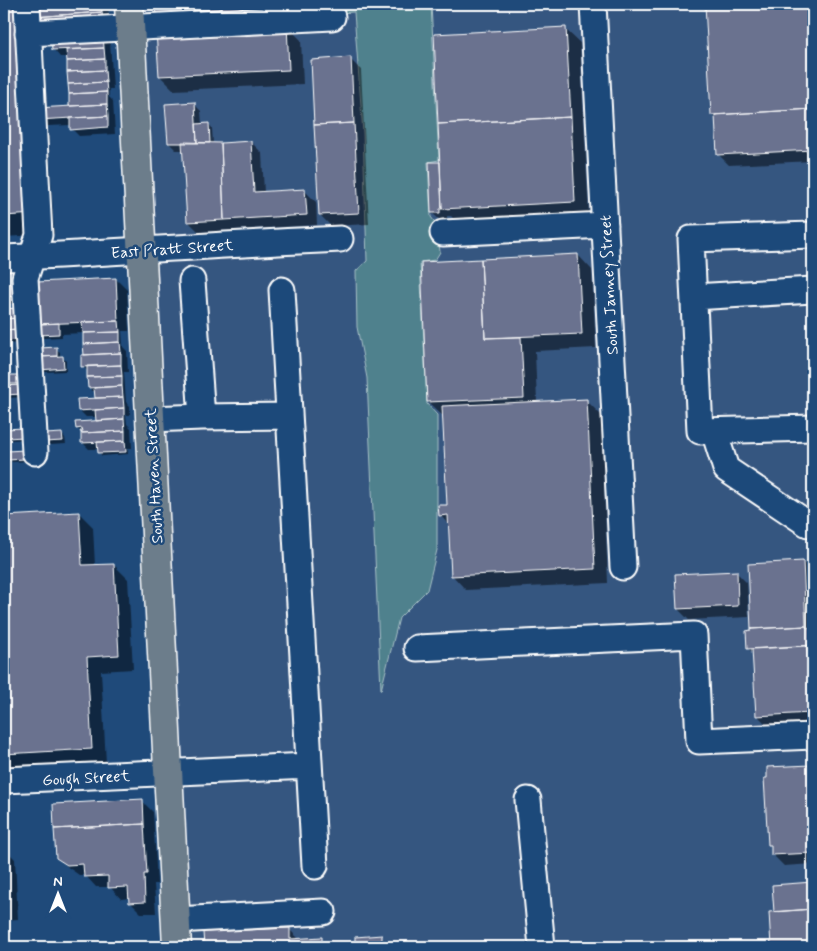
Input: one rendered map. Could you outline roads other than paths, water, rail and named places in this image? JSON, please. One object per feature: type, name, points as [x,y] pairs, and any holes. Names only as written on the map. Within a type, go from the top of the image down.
[{"type":"main road","name":"South Haven Street","points":[[130,16],[177,947]]},
{"type":"street","points":[[27,4],[39,235],[25,278],[35,452]]},
{"type":"street","name":"South Janney Street","points":[[593,4],[623,567]]},
{"type":"street","points":[[28,33],[130,16],[332,17]]},
{"type":"street","points":[[443,234],[604,225]]},
{"type":"street","points":[[813,235],[691,239],[700,431],[813,428]]},
{"type":"street","name":"East Pratt Street","points":[[4,258],[340,238]]},
{"type":"street","points":[[192,281],[202,417]]},
{"type":"street","points":[[282,290],[315,866]]},
{"type":"street","points":[[694,297],[813,290]]},
{"type":"street","points":[[150,419],[289,416]]},
{"type":"street","points":[[714,430],[726,469],[808,524]]},
{"type":"street","points":[[417,648],[694,635],[699,741],[813,736]]},
{"type":"street","name":"Gough Street","points":[[4,780],[309,766]]},
{"type":"street","points":[[528,800],[542,947]]},
{"type":"street","points":[[176,920],[323,912]]}]
